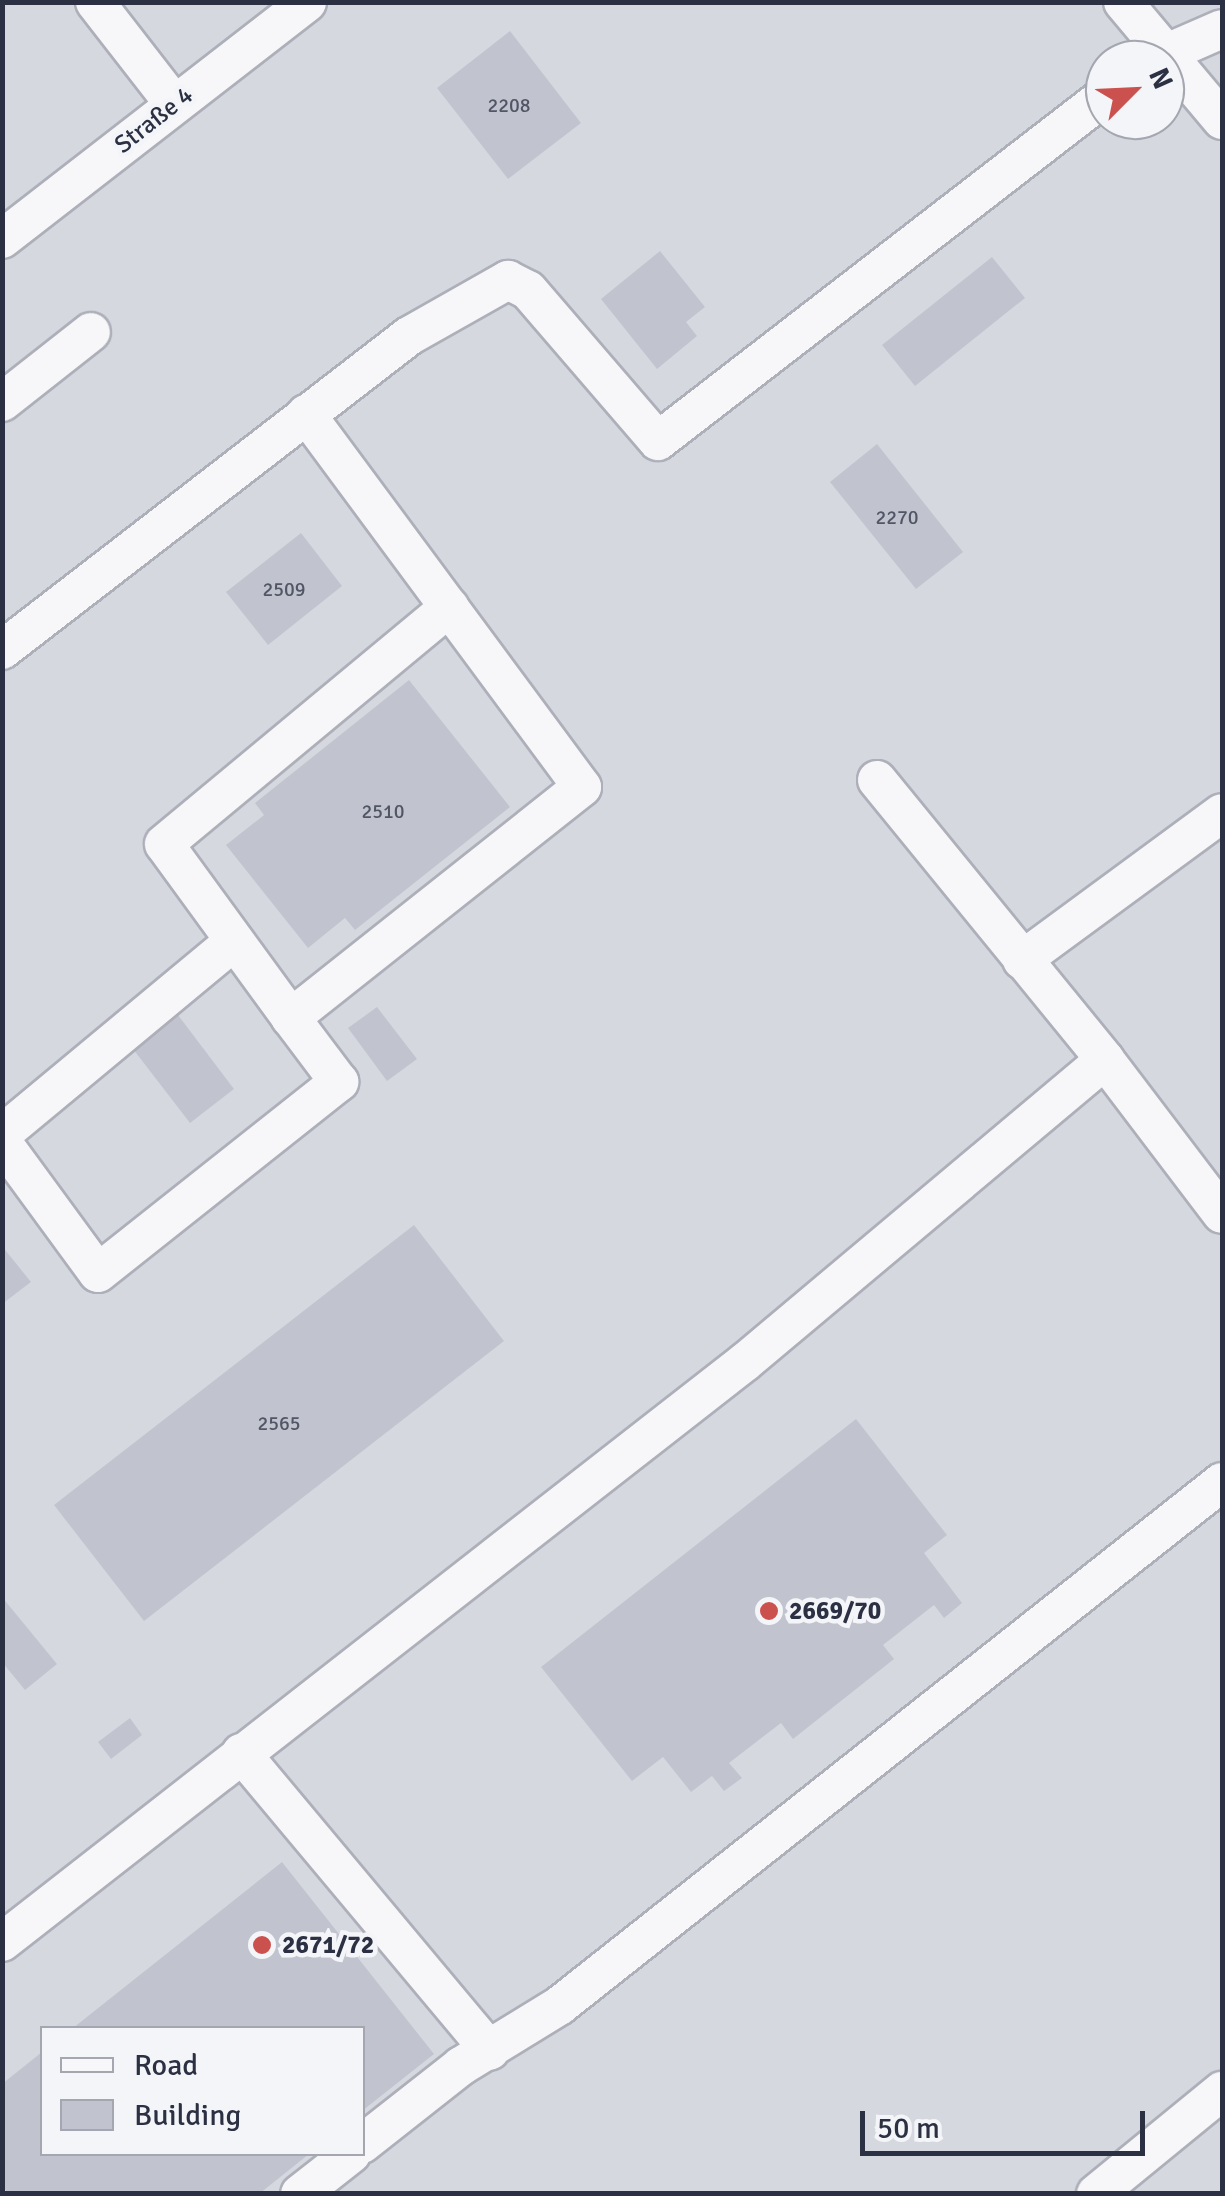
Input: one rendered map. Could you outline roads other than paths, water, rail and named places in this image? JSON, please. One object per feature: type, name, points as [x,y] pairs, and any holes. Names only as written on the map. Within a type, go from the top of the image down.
[{"type":"lane","points":[[95,2],[174,104]]},
{"type":"lane","name":"Straße 4","points":[[2,239],[307,2]]},
{"type":"lane","points":[[1123,2],[1147,40]]},
{"type":"lane","points":[[1185,45],[1222,30]]},
{"type":"lane","points":[[1185,84],[1222,120]]},
{"type":"lane","points":[[2,650],[410,336],[508,280],[528,290],[658,440],[1085,111]]},
{"type":"lane","points":[[2,402],[92,332]]},
{"type":"lane","points":[[292,1018],[582,787],[306,414]]},
{"type":"lane","points":[[231,944],[2,1138],[98,1273],[339,1082],[231,944],[164,844],[449,607]]},
{"type":"lane","points":[[876,780],[1105,1060],[1222,1214]]},
{"type":"lane","points":[[1022,960],[1222,813]]},
{"type":"lane","points":[[2,1942],[745,1362],[1105,1060]]},
{"type":"lane","points":[[365,2142],[461,2066],[560,2006],[1222,1482]]},
{"type":"lane","points":[[242,1753],[490,2051]]},
{"type":"lane","points":[[1096,2194],[1222,2091]]},
{"type":"lane","points":[[300,2194],[348,2156]]},
{"type":"place","name":"2669/70","points":[[769,1611]]},
{"type":"place","name":"2671/72","points":[[262,1945]]}]
